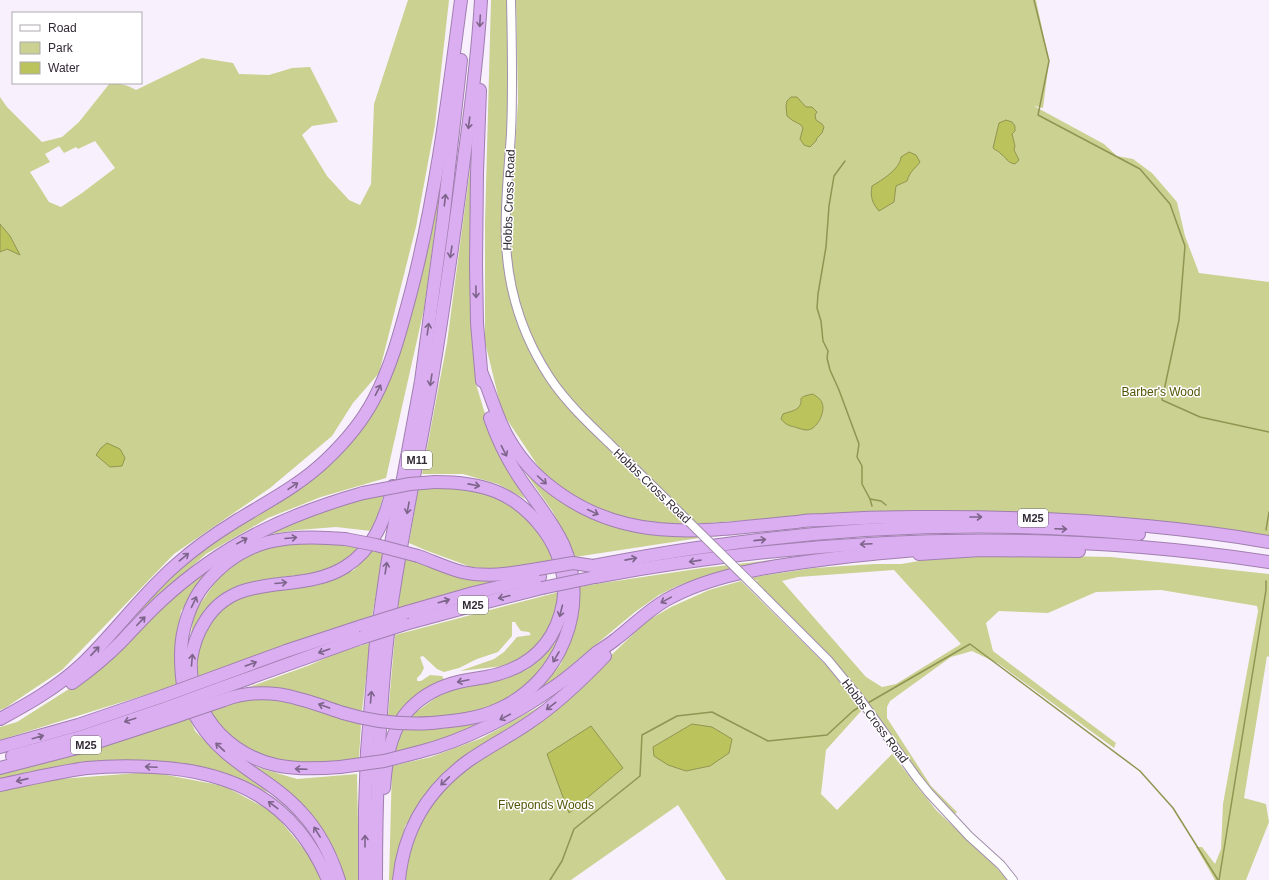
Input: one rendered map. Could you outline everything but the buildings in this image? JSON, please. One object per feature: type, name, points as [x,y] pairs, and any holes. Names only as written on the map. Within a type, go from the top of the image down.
[{"type":"highway","points":[[0,720],[44,694],[72,673],[94,652],[155,585],[177,564],[218,532],[289,489],[314,471],[336,450],[365,414],[380,387],[392,358],[401,330],[420,254],[440,159],[461,0]]},
{"type":"highway","name":"M11","points":[[365,880],[367,751],[376,641],[387,565],[421,381],[443,220],[464,41],[466,0]]},
{"type":"highway","name":"M11","points":[[376,880],[376,785],[388,635],[398,567],[431,383],[456,222],[479,43],[481,0]]},
{"type":"highway","points":[[479,43],[480,94],[476,265],[478,339],[482,374],[500,422],[511,442],[524,461],[553,489],[572,502],[607,519],[630,525],[668,530],[706,529],[797,522]]},
{"type":"highway","name":"M25","points":[[0,760],[222,695],[242,691],[264,689],[279,690],[296,694],[306,700],[343,713],[379,722],[407,724],[456,720],[485,714],[504,706],[522,695],[545,674],[561,650],[573,608],[573,581],[568,558],[557,532],[550,519],[508,459],[498,439],[482,390],[482,374]]},
{"type":"highway","points":[[421,381],[405,428],[390,501],[384,520],[369,545],[352,562],[338,571],[325,576],[307,581],[257,586],[234,594],[222,602],[210,614],[199,632],[191,661],[191,672],[196,692],[204,712],[211,723],[228,741],[247,754],[261,761],[275,766],[299,769],[340,767],[384,760],[441,746],[471,734],[527,705],[566,679],[650,610],[666,600],[690,589],[716,580],[790,564],[954,547],[972,541]]},
{"type":"highway","points":[[0,720],[21,714],[39,705],[78,678],[116,647],[166,596],[199,569],[223,552],[277,523],[322,505],[363,493],[410,484],[435,482],[468,483],[485,487],[510,498],[524,508],[536,519],[551,541],[564,577],[564,595],[560,616],[555,631],[534,656],[514,669],[501,674],[452,683],[429,694],[416,703],[402,719],[396,728],[390,745],[385,776],[382,858],[383,880]]},
{"type":"highway","name":"M25","points":[[797,522],[805,520],[904,517],[1044,519],[1102,522],[1152,527],[1227,535],[1269,542]]},
{"type":"highway","name":"M25","points":[[797,522],[945,521],[966,527]]},
{"type":"highway","name":"M25","points":[[594,571],[686,549],[764,539],[857,531],[966,527],[1066,529],[1128,533],[1189,538],[1269,548]]},
{"type":"highway","points":[[339,880],[330,856],[311,823],[277,789],[223,751],[214,742],[200,722],[184,692],[181,649],[186,622],[196,598],[212,576],[230,560],[255,546],[274,540],[302,537],[345,539],[376,545],[418,556],[453,569],[478,574],[504,574],[540,578],[573,563],[594,571]]},
{"type":"highway","name":"M25","points":[[0,748],[78,725],[215,678],[286,651],[362,626],[473,593],[540,578],[794,550],[881,543],[972,541],[1043,542],[1132,546],[1216,554],[1269,562]]},
{"type":"highway","points":[[819,560],[862,559],[955,551],[1018,550],[1138,554],[1234,563],[1253,560]]},
{"type":"highway","name":"M25","points":[[222,695],[361,638],[405,624],[482,603],[540,578]]},
{"type":"highway","points":[[399,880],[400,866],[405,845],[412,828],[428,800],[444,781],[469,760],[531,722],[558,701],[604,656],[617,638]]},
{"type":"highway","name":"M25","points":[[0,768],[85,746],[172,710]]},
{"type":"highway","points":[[0,785],[65,771],[123,766],[180,769],[221,778],[257,794],[274,805],[287,817],[310,844],[317,855],[328,880]]},
{"type":"street","name":"Hobbs Cross Road","points":[[511,0],[512,85],[506,241],[508,270],[515,302],[524,329],[534,350],[560,392],[584,419],[823,654],[864,705],[929,793],[1013,880]]},
{"type":"green space","points":[[408,0],[449,0],[435,125],[416,227],[379,373],[353,403],[332,436],[270,488],[174,554],[62,670],[0,710],[0,97],[7,107],[42,142],[62,137],[79,122],[109,84],[120,84],[136,90],[202,58],[233,63],[239,74],[269,75],[292,68],[310,67],[338,122],[312,126],[302,135],[327,176],[349,200],[360,205],[371,184],[374,104]],"holes":[[[95,141],[115,168],[61,207],[49,202],[30,172],[50,162],[45,154],[59,146],[64,153],[76,147],[78,149]]]},
{"type":"green space","name":"Barber's Wood","points":[[491,0],[511,0],[507,146],[511,208],[518,101],[516,0],[1036,0],[1049,61],[1043,108],[1034,106],[1104,144],[1117,156],[1133,159],[1152,173],[1177,202],[1185,236],[1199,273],[1269,282],[1269,538],[1191,525],[993,511],[889,512],[670,524],[630,519],[587,505],[565,490],[540,469],[502,412],[485,342],[485,223]]},
{"type":"green space","points":[[470,169],[473,343],[476,384],[489,427],[500,452],[525,499],[498,484],[463,474],[422,474],[447,343]]},
{"type":"green space","points":[[441,185],[424,309],[386,478],[321,497],[268,518],[206,554],[113,636],[162,584],[197,555],[237,526],[301,486],[369,416],[420,277]]},
{"type":"green space","points":[[525,472],[563,502],[607,523],[638,532],[695,534],[699,538],[575,557],[553,512]]},
{"type":"green space","points":[[449,486],[489,492],[518,508],[538,531],[550,549],[554,560],[496,569],[471,567],[409,543],[418,489]]},
{"type":"green space","points":[[384,493],[371,531],[336,527],[262,535],[310,514]]},
{"type":"green space","points":[[299,542],[362,545],[343,562],[334,567],[317,573],[273,578],[239,585],[216,599],[203,620],[187,661],[194,613],[216,581],[238,561],[265,545]]},
{"type":"green space","points":[[375,547],[384,550],[372,616],[197,678],[198,652],[206,629],[228,603],[246,595],[319,585],[354,570]]},
{"type":"green space","points":[[1011,555],[1111,557],[1269,574],[1269,657],[1267,656],[1244,798],[1266,804],[1269,822],[1246,880],[1215,880],[1196,847],[1202,847],[1215,864],[1221,849],[1223,804],[1258,611],[1257,606],[1161,590],[1096,592],[1048,613],[999,611],[986,623],[993,651],[1116,743],[1114,748],[999,664],[972,651],[951,657],[890,701],[887,707],[887,718],[931,786],[957,812],[953,816],[828,656],[754,581],[760,580],[754,580],[753,577],[814,568],[874,564],[901,564],[925,560]],"holes":[[[894,570],[961,644],[896,684],[882,687],[866,677],[782,581],[798,577]]]},
{"type":"green space","points":[[405,557],[493,580],[494,582],[398,608]]},
{"type":"green space","points":[[781,559],[703,577],[677,586],[659,595],[635,612],[557,677],[539,690],[561,664],[578,616],[580,587],[703,568]]},
{"type":"green space","points":[[217,563],[181,611],[175,646],[175,670],[177,685],[0,740],[0,727],[17,722],[69,689],[145,621]]},
{"type":"green space","name":"Fiveponds Woods","points":[[741,581],[827,666],[862,710],[826,750],[821,794],[837,810],[892,754],[936,810],[1008,880],[726,880],[678,805],[571,880],[403,880],[410,845],[425,811],[443,787],[580,685],[647,621],[671,607],[709,590]]},
{"type":"green space","points":[[559,592],[556,616],[540,646],[512,665],[460,671],[494,659],[504,652],[517,637],[531,635],[529,632],[521,631],[515,622],[512,622],[512,636],[498,652],[477,659],[459,668],[444,672],[437,669],[423,656],[420,657],[424,668],[417,678],[417,681],[421,681],[430,675],[442,676],[445,681],[396,717],[388,716],[395,635]]},
{"type":"green space","points":[[565,619],[558,645],[540,673],[507,701],[473,713],[438,718],[409,717],[437,697],[453,690],[506,679],[528,669],[555,643]]},
{"type":"green space","points":[[370,643],[362,711],[281,689],[249,687],[310,665],[339,652]]},
{"type":"green space","points":[[263,699],[300,706],[361,724],[359,758],[331,763],[284,764],[249,752],[214,721],[209,709],[247,700]]},
{"type":"green space","points":[[546,703],[467,756],[432,787],[405,826],[392,880],[389,880],[392,766],[431,757],[482,738]]},
{"type":"green space","points":[[189,716],[195,731],[217,753],[272,794],[226,775],[189,766],[0,780],[0,771]]},
{"type":"green space","points":[[487,721],[446,738],[394,753],[403,730],[445,728]]},
{"type":"green space","points":[[253,766],[297,779],[357,774],[359,880],[345,880],[338,857],[313,816],[276,783]]},
{"type":"green space","points":[[151,772],[224,786],[273,812],[317,865],[321,880],[0,880],[0,790],[47,780]]},
{"type":"water","points":[[791,97],[797,97],[806,107],[812,107],[817,112],[815,115],[816,120],[824,127],[822,133],[810,147],[804,145],[800,139],[803,128],[801,125],[787,116],[787,101]]},
{"type":"water","points":[[1006,120],[1012,122],[1015,126],[1015,131],[1012,134],[1015,146],[1014,150],[1019,160],[1015,164],[1008,161],[993,148],[999,123]]},
{"type":"water","points":[[909,152],[916,155],[920,162],[911,173],[907,181],[896,186],[894,202],[879,211],[872,199],[872,186],[890,174],[897,166],[901,157]]},
{"type":"water","points":[[0,224],[10,236],[20,255],[7,249],[0,252]]},
{"type":"water","points":[[813,394],[821,400],[823,406],[820,420],[814,427],[807,430],[802,429],[789,425],[781,419],[783,414],[798,408],[803,397]]},
{"type":"water","points":[[107,443],[120,449],[125,458],[122,466],[110,467],[96,455]]},
{"type":"water","points":[[692,724],[712,727],[732,739],[729,753],[710,766],[686,771],[668,765],[654,756],[653,747]]},
{"type":"water","points":[[591,726],[623,768],[569,813],[547,754]]},
{"type":"waterway","points":[[1034,0],[1049,61],[1038,115],[1140,169],[1170,204],[1185,246],[1179,320],[1162,400],[1200,417],[1269,432]]},
{"type":"waterway","points":[[845,161],[834,176],[817,308],[821,321],[823,341],[828,351],[827,358],[830,370],[859,444],[857,457],[862,466],[862,484],[872,506]]},
{"type":"waterway","points":[[870,499],[881,501],[886,505]]},
{"type":"waterway","points":[[1266,530],[1269,512]]},
{"type":"waterway","points":[[1219,880],[1266,590],[1266,581]]},
{"type":"waterway","points":[[866,704],[970,644],[1140,771],[1173,808],[1218,880]]},
{"type":"waterway","points":[[550,880],[562,861],[574,829],[640,776],[642,735],[677,716],[712,712],[768,741],[827,735],[853,711],[861,706]]}]
